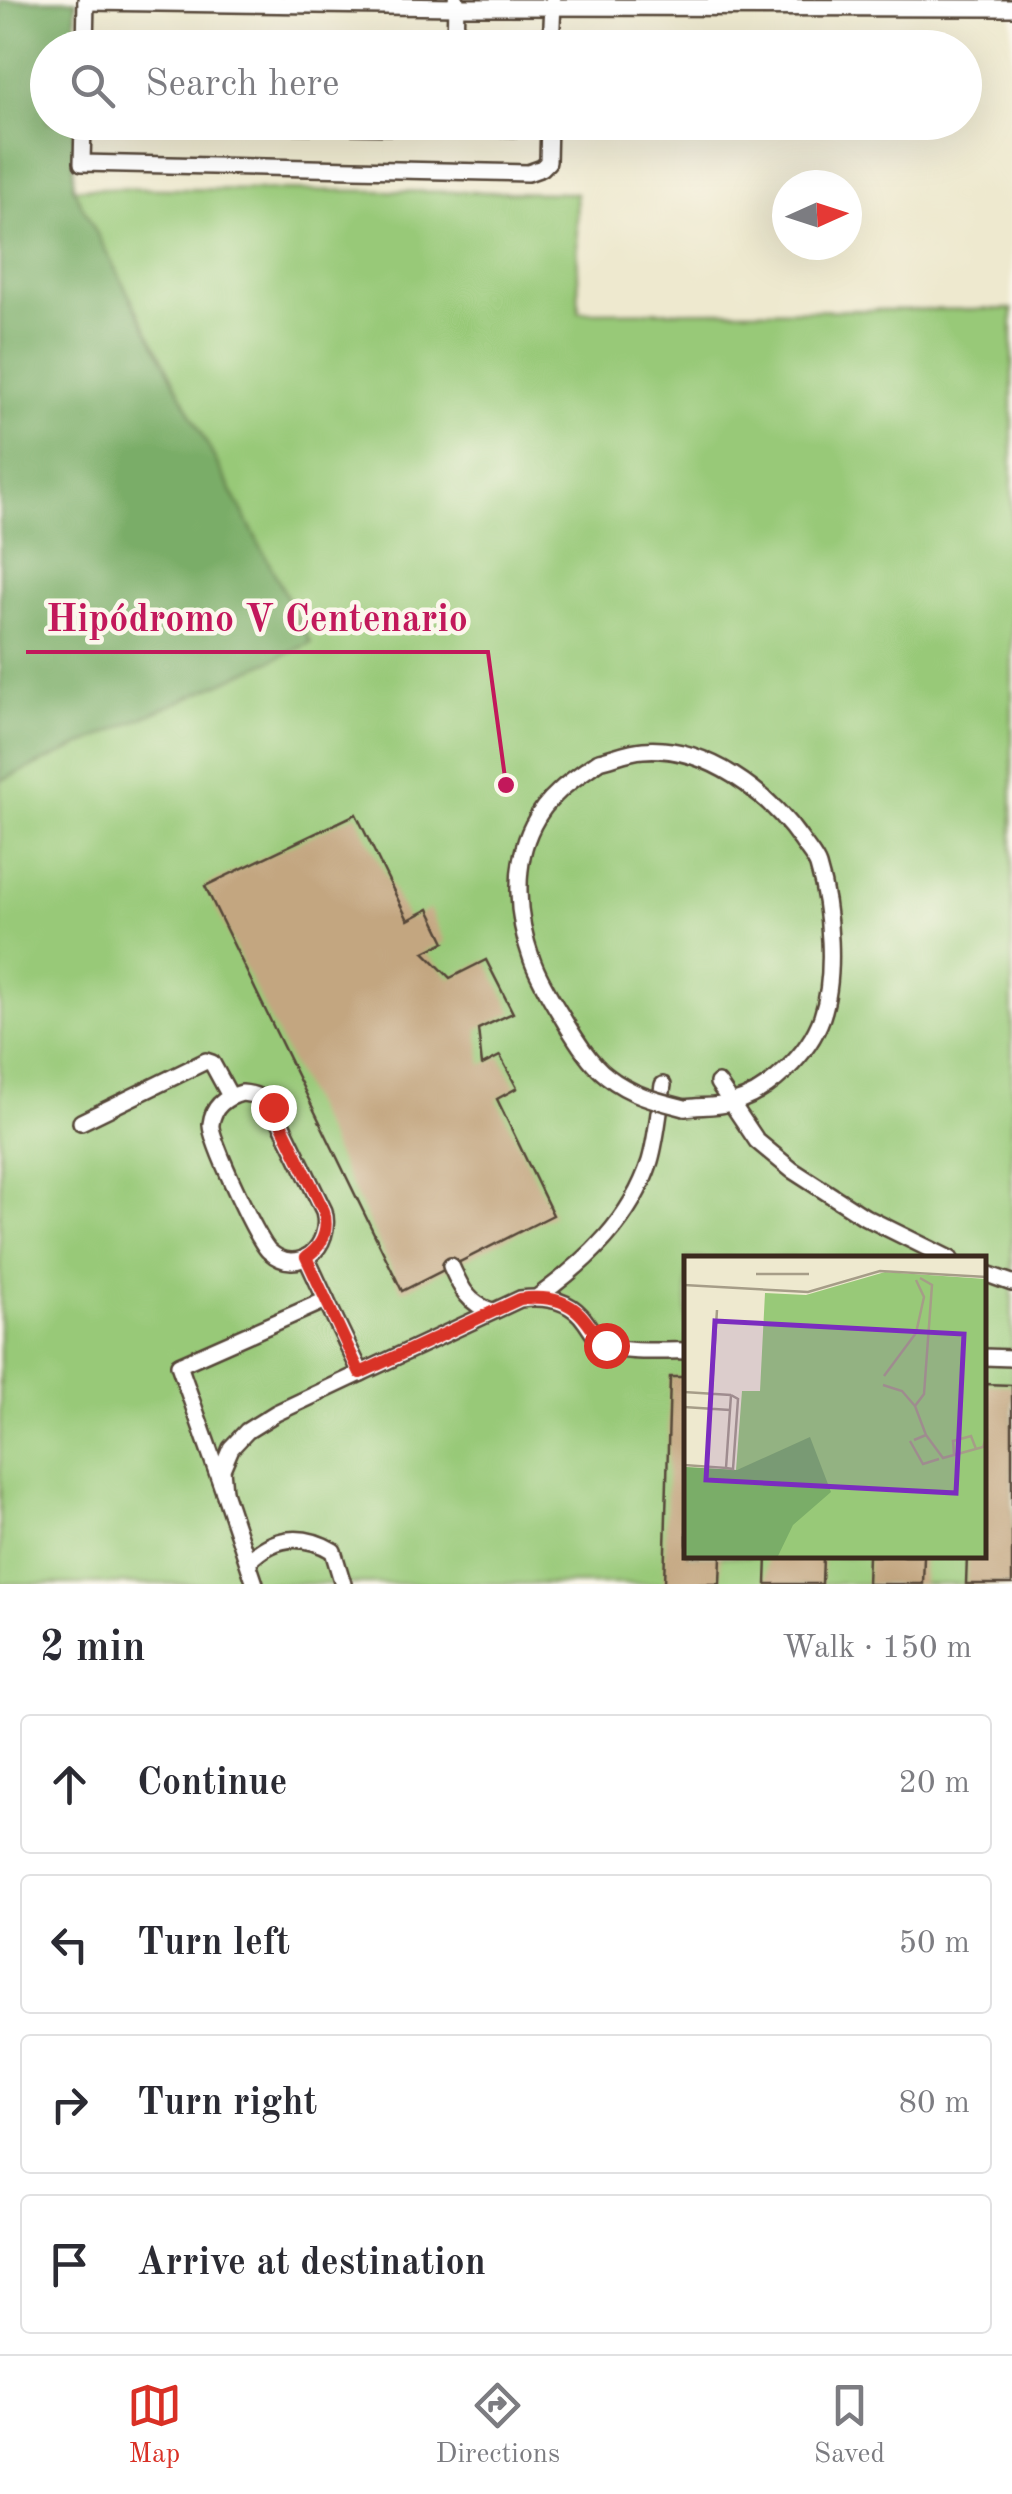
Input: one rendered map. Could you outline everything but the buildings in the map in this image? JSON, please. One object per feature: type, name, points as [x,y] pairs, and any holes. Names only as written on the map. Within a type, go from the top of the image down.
[{"type":"lane","points":[[85,30],[86,1],[1012,8]]},
{"type":"lane","points":[[455,30],[456,4]]},
{"type":"lane","points":[[552,30],[553,4]]},
{"type":"lane","points":[[83,140],[82,163],[528,173],[548,162],[549,140]]},
{"type":"lane","points":[[643,750],[689,754],[730,774],[786,819],[817,863],[829,937],[830,975],[822,1018],[800,1056],[768,1086],[732,1103],[685,1108],[643,1098],[606,1076],[578,1042],[532,962],[521,914],[519,868],[533,824],[560,787],[598,762],[643,750]]},
{"type":"lane","points":[[81,1122],[206,1061],[212,1063],[230,1096]]},
{"type":"lane","points":[[718,1083],[756,1140],[792,1170],[865,1217],[944,1256]]},
{"type":"lane","points":[[539,1296],[597,1249],[629,1208],[650,1160],[663,1085]]},
{"type":"lane","points":[[254,1094],[273,1107],[324,1211],[322,1242],[306,1257],[284,1260],[265,1249],[214,1143],[210,1132],[214,1110],[230,1096],[254,1094]]},
{"type":"lane","points":[[306,1257],[360,1373]]},
{"type":"lane","points":[[451,1266],[474,1304],[492,1312]]},
{"type":"lane","points":[[987,1274],[1012,1283]]},
{"type":"lane","points":[[224,1492],[222,1469],[230,1448],[247,1430],[520,1299],[539,1296],[571,1306],[606,1345],[620,1349],[684,1350]]},
{"type":"lane","points":[[256,1584],[178,1365],[326,1300]]},
{"type":"lane","points":[[987,1357],[1012,1358]]},
{"type":"lane","points":[[248,1562],[279,1541],[316,1542],[332,1552],[344,1584]]},
{"type":"green space","points":[[0,0],[76,0],[75,30],[30,30],[30,140],[74,140],[73,188],[576,193],[579,312],[1012,309],[1012,1584],[0,1584]]},
{"type":"green space","points":[[0,0],[76,0],[75,30],[30,30],[30,140],[74,140],[73,188],[311,643],[0,781]]},
{"type":"place","name":"Hipódromo V Centenario","points":[[506,785]]},
{"type":"route","points":[[273,1107],[324,1211],[326,1232],[315,1251],[306,1257],[360,1373],[520,1299],[539,1296],[571,1306],[606,1345]]}]
